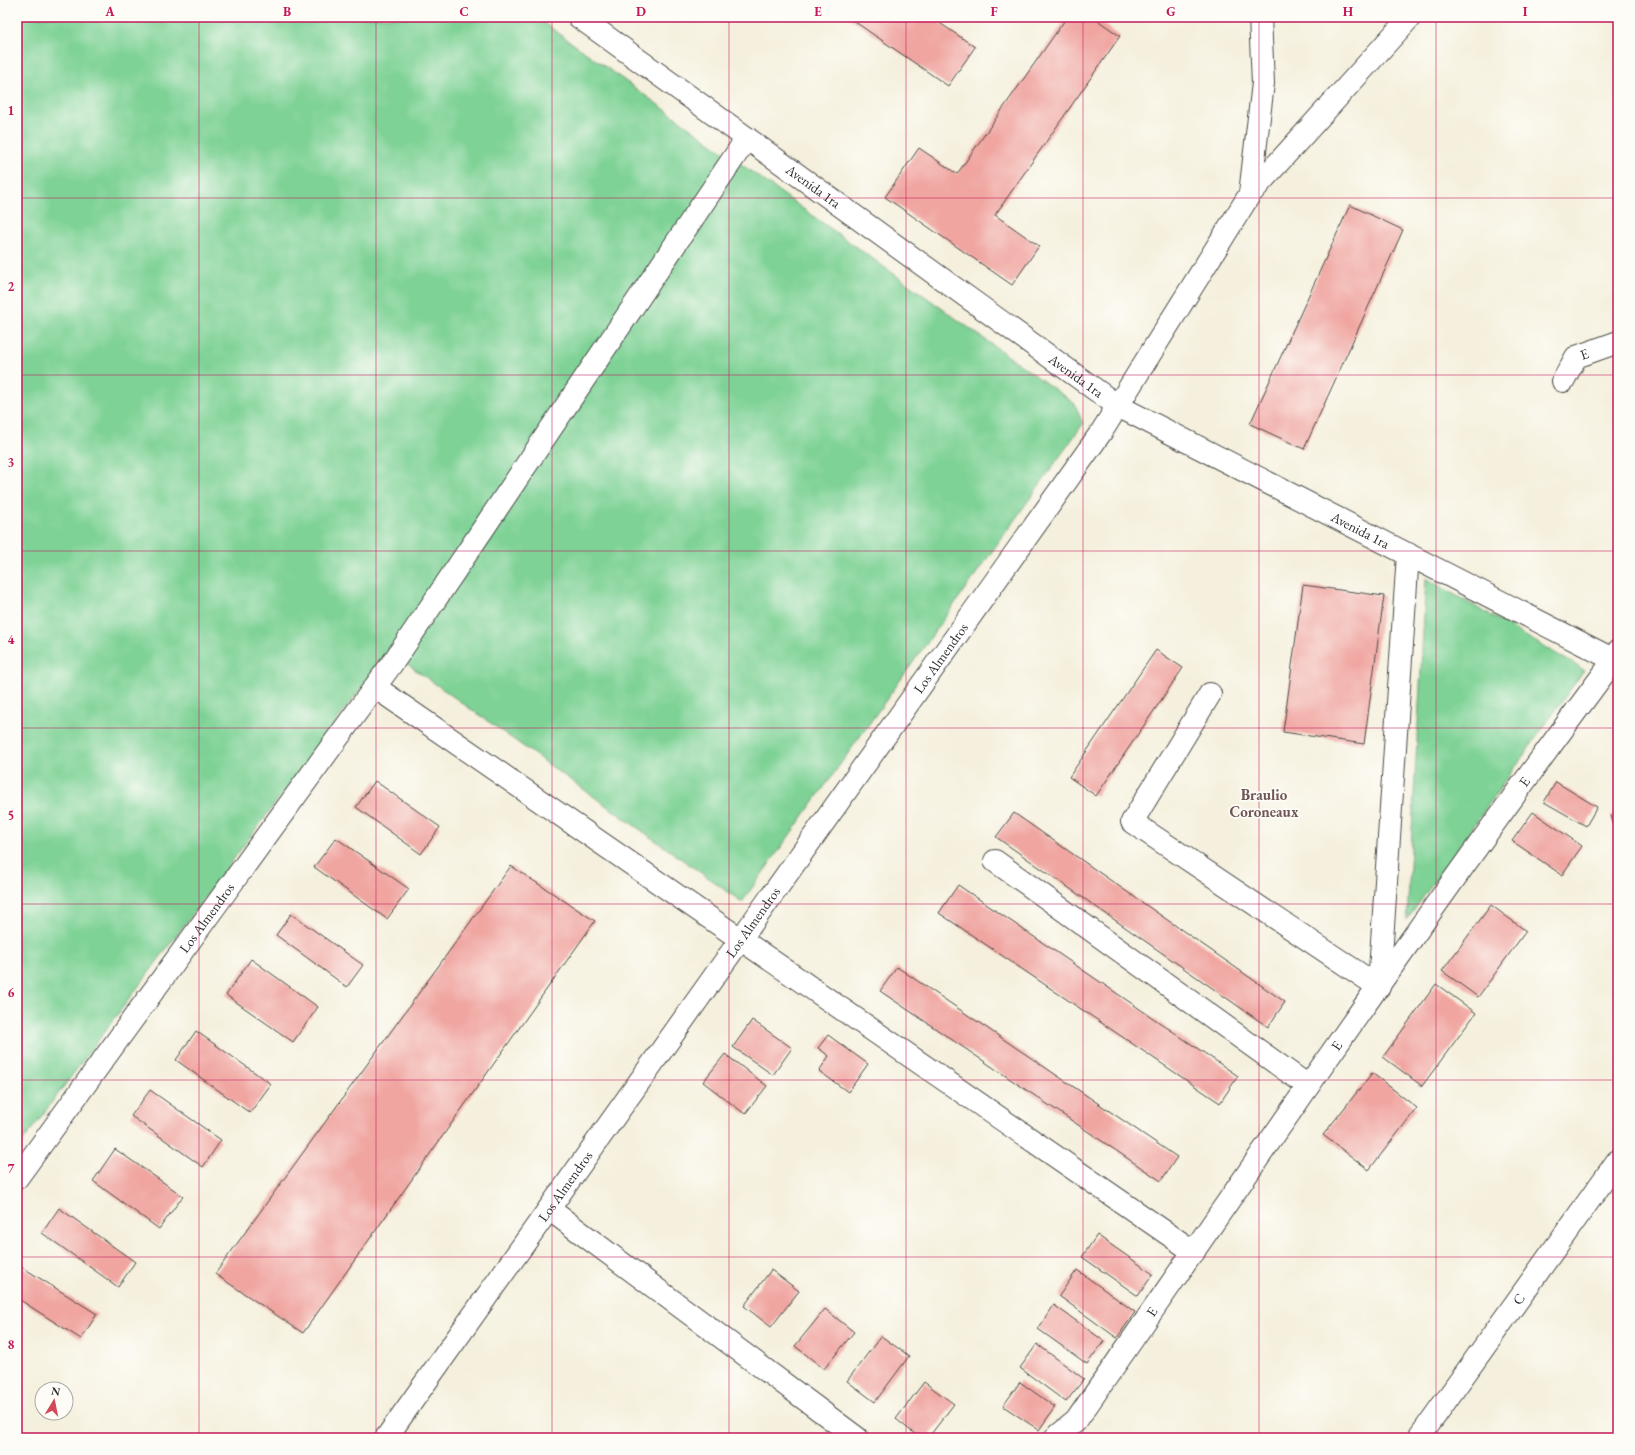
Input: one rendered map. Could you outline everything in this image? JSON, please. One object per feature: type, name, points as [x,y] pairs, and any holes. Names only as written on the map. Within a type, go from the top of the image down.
[{"type":"street","name":"Avenida 1ra","points":[[579,17],[1118,406],[1408,554],[1617,658]]},
{"type":"street","points":[[1250,194],[1263,83],[1260,17]]},
{"type":"street","name":"Los Almendros","points":[[386,1438],[741,940],[1118,406],[1250,194],[1410,17]]},
{"type":"street","name":"Los Almendros","points":[[17,1178],[396,658],[747,138]]},
{"type":"street","name":"E","points":[[1563,381],[1576,358],[1618,342]]},
{"type":"street","points":[[1210,694],[1132,822],[1379,987],[1408,554]]},
{"type":"street","name":"E","points":[[1055,1438],[1076,1421],[1308,1086],[1535,766],[1617,658]]},
{"type":"street","points":[[375,687],[1194,1252]]},
{"type":"street","points":[[995,861],[1308,1086]]},
{"type":"street","name":"C","points":[[1419,1438],[1618,1160]]},
{"type":"street","points":[[549,1209],[857,1438]]},
{"type":"green space","points":[[17,17],[536,17],[1075,404],[1083,424],[742,902],[389,651],[17,1149]]},
{"type":"green space","points":[[1426,578],[1584,670],[1407,920]]},
{"type":"building","points":[[848,17],[931,17],[975,47],[948,86]]},
{"type":"building","points":[[1067,17],[1093,17],[1120,36],[995,215],[1039,246],[1012,285],[885,197],[919,148],[957,174]]},
{"type":"building","points":[[1350,205],[1403,230],[1304,449],[1250,424]]},
{"type":"building","points":[[1303,585],[1384,596],[1364,744],[1283,732]]},
{"type":"building","points":[[1156,650],[1183,668],[1096,796],[1069,777]]},
{"type":"building","points":[[375,781],[440,827],[421,854],[356,807]]},
{"type":"building","points":[[1556,782],[1597,807],[1586,826],[1544,802]]},
{"type":"building","points":[[1533,812],[1582,846],[1562,875],[1512,841]]},
{"type":"building","points":[[1014,813],[1285,1002],[1268,1027],[996,837]]},
{"type":"building","points":[[1618,814],[1618,839],[1611,816]]},
{"type":"building","points":[[336,838],[409,889],[387,919],[314,867]]},
{"type":"building","points":[[511,866],[595,921],[303,1333],[215,1274]]},
{"type":"building","points":[[958,885],[1238,1076],[1220,1103],[939,913]]},
{"type":"building","points":[[1491,905],[1526,931],[1478,997],[1442,971]]},
{"type":"building","points":[[291,914],[363,965],[347,987],[276,935]]},
{"type":"building","points":[[251,959],[318,1007],[293,1042],[226,995]]},
{"type":"building","points":[[897,967],[1177,1157],[1161,1181],[880,991]]},
{"type":"building","points":[[1436,984],[1476,1013],[1422,1086],[1383,1057]]},
{"type":"building","points":[[752,1020],[792,1048],[773,1075],[733,1047]]},
{"type":"building","points":[[196,1031],[271,1084],[250,1113],[176,1060]]},
{"type":"building","points":[[828,1035],[868,1064],[848,1092],[819,1071],[829,1056],[818,1048]]},
{"type":"building","points":[[725,1054],[767,1086],[745,1114],[703,1082]]},
{"type":"building","points":[[1372,1073],[1417,1108],[1369,1170],[1323,1135]]},
{"type":"building","points":[[150,1090],[221,1140],[203,1167],[131,1116]]},
{"type":"building","points":[[115,1149],[183,1196],[159,1229],[93,1181]]},
{"type":"building","points":[[59,1208],[135,1262],[118,1287],[42,1233]]},
{"type":"building","points":[[1097,1235],[1153,1274],[1138,1296],[1082,1257]]},
{"type":"building","points":[[17,1264],[97,1314],[81,1339],[17,1298]]},
{"type":"building","points":[[771,1270],[799,1291],[771,1327],[744,1306]]},
{"type":"building","points":[[1077,1270],[1135,1312],[1117,1338],[1059,1296]]},
{"type":"building","points":[[1054,1305],[1104,1341],[1087,1364],[1038,1329]]},
{"type":"building","points":[[825,1309],[854,1332],[824,1369],[795,1346]]},
{"type":"building","points":[[881,1336],[909,1356],[875,1402],[847,1381]]},
{"type":"building","points":[[1037,1344],[1084,1379],[1066,1402],[1020,1368]]},
{"type":"building","points":[[17,1364],[22,1367],[17,1376]]},
{"type":"building","points":[[924,1382],[954,1404],[928,1438],[920,1438],[896,1419]]},
{"type":"building","points":[[1020,1382],[1055,1407],[1039,1430],[1003,1406]]},
{"type":"district","name":"Braulio Coroneaux","points":[[1264,802]]}]
